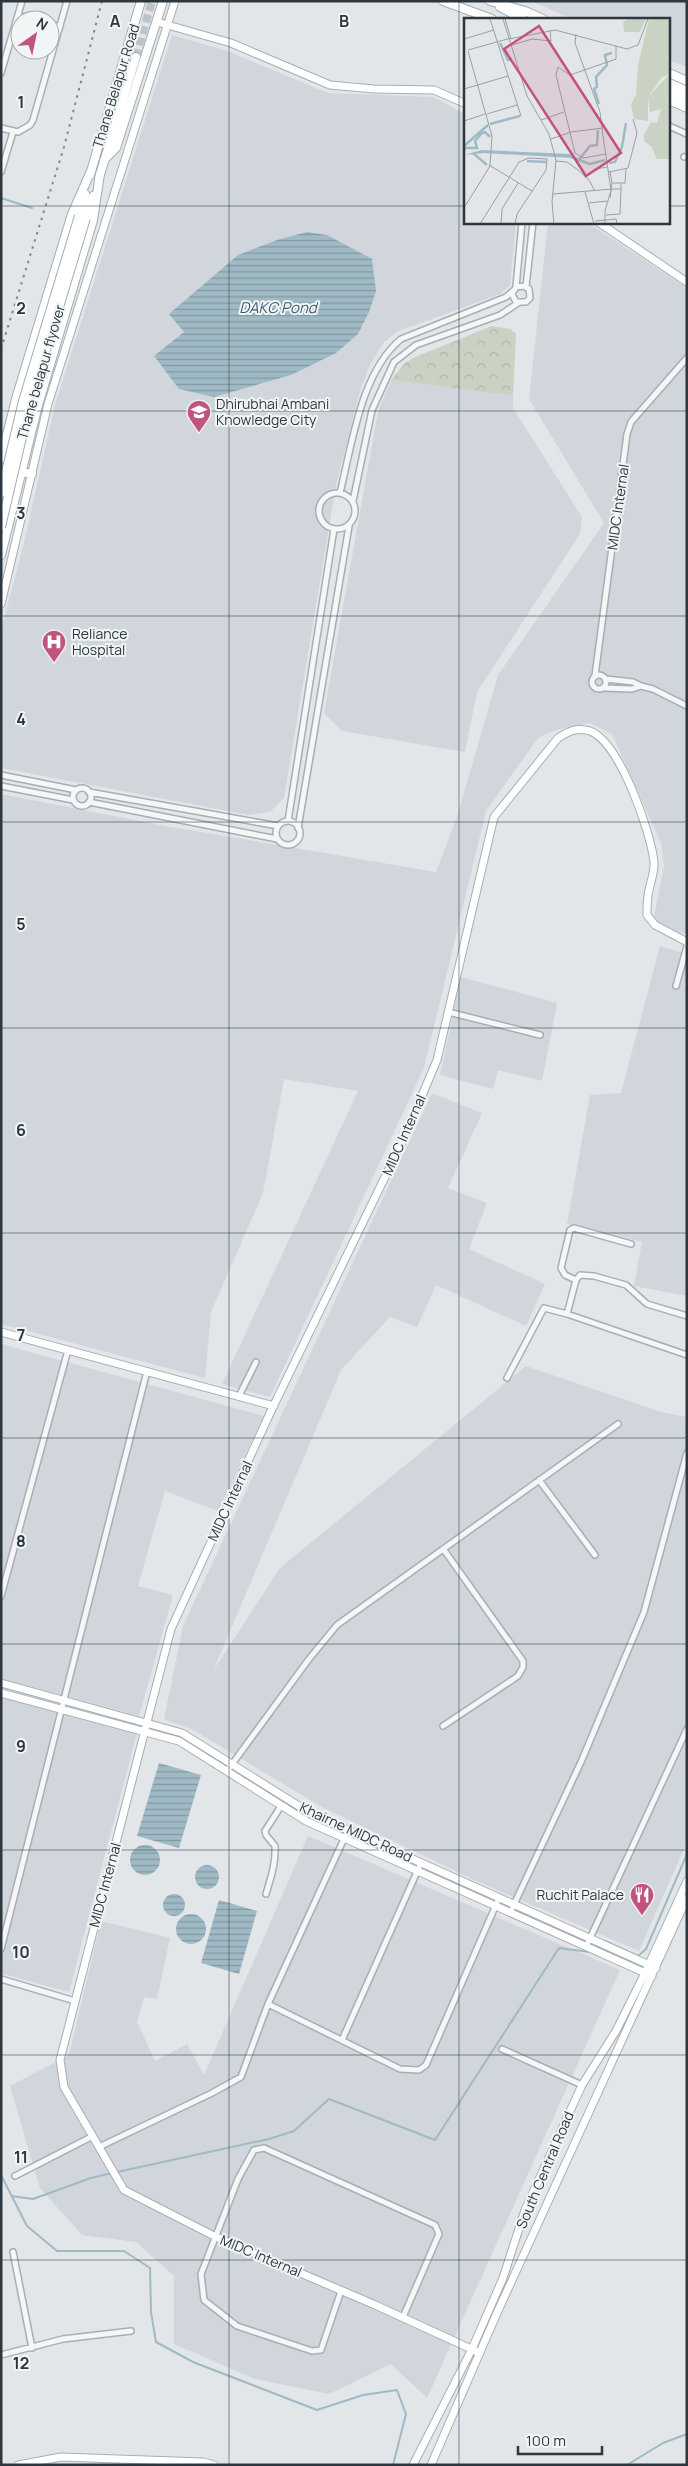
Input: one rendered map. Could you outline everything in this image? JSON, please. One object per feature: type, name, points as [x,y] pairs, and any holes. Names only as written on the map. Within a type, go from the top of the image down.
[{"type":"main road","name":"Thane Belapur Road","points":[[91,171],[142,1]]},
{"type":"main road","name":"Thane Belapur Road","points":[[100,174],[104,160],[116,148],[163,1]]},
{"type":"main road","points":[[442,1],[484,17]]},
{"type":"main road","points":[[490,1],[520,18]]},
{"type":"main road","points":[[490,1],[525,11],[541,18]]},
{"type":"main road","points":[[104,160],[136,57]]},
{"type":"main road","points":[[670,73],[687,81]]},
{"type":"main road","points":[[670,83],[687,91]]},
{"type":"main road","points":[[670,91],[687,98]]},
{"type":"main road","points":[[670,100],[687,108]]},
{"type":"main road","points":[[83,217],[91,171]]},
{"type":"main road","points":[[1,459],[16,399],[72,214],[91,171]]},
{"type":"main road","points":[[83,217],[100,174]]},
{"type":"main road","points":[[1,555],[38,405],[93,220],[100,174]]},
{"type":"main road","name":"Thane belapur flyover","points":[[1,492],[23,400],[83,217]]},
{"type":"main road","name":"Thane belapur flyover","points":[[1,527],[30,402],[83,217]]},
{"type":"main road","points":[[1,468],[32,474]]},
{"type":"street","points":[[60,27],[67,1]]},
{"type":"street","points":[[1,604],[48,404],[175,1]]},
{"type":"street","points":[[157,22],[231,44],[330,85],[374,89],[434,90],[464,103]]},
{"type":"street","points":[[1,73],[10,42]]},
{"type":"street","points":[[1,128],[13,132],[23,130],[33,120],[50,60]]},
{"type":"street","points":[[670,126],[687,134]]},
{"type":"street","points":[[1,172],[13,132]]},
{"type":"street","points":[[518,303],[514,300],[522,224]]},
{"type":"street","points":[[1,786],[73,800],[80,805],[89,802],[277,839],[287,844],[294,842],[299,837],[298,828],[348,526],[355,517],[353,501],[372,410],[394,362],[416,345],[500,315],[518,303],[528,300],[530,292],[526,287],[532,224]]},
{"type":"street","points":[[601,224],[687,282]]},
{"type":"street","points":[[340,493],[366,393],[375,370],[387,350],[401,339],[506,297],[515,289],[526,287]]},
{"type":"street","name":"MIDC Internal","points":[[595,676],[627,434],[631,422],[687,358]]},
{"type":"street","points":[[1,479],[30,485]]},
{"type":"street","points":[[348,526],[334,530],[322,522],[319,507],[329,495],[340,493],[353,501]]},
{"type":"street","points":[[288,821],[334,530]]},
{"type":"street","points":[[641,686],[632,689],[604,688],[600,690],[593,686],[592,679],[595,676],[603,675],[606,679],[633,682],[653,689],[687,706]]},
{"type":"street","points":[[604,688],[606,679]]},
{"type":"street","name":"MIDC Internal","points":[[480,2353],[403,2317],[216,2237],[124,2190],[64,2087],[60,2060],[171,1629],[274,1406],[404,1138],[437,1060],[494,817],[558,738],[572,729],[590,732],[598,737],[615,756],[630,783],[651,841],[654,865],[648,896],[648,915],[656,925],[687,942]]},
{"type":"street","points":[[1,775],[76,790],[82,788],[89,792],[278,826],[288,821]]},
{"type":"street","points":[[73,800],[76,790]]},
{"type":"street","points":[[89,792],[91,797],[89,802]]},
{"type":"street","points":[[288,821],[298,828]]},
{"type":"street","points":[[277,839],[278,826]]},
{"type":"street","points":[[676,986],[687,946]]},
{"type":"street","points":[[448,1012],[540,1035]]},
{"type":"street","points":[[576,1280],[565,1274],[561,1268],[570,1230],[574,1228],[632,1244]]},
{"type":"street","points":[[567,1314],[576,1280],[580,1275],[585,1274],[626,1285],[647,1304],[687,1316]]},
{"type":"street","points":[[507,1378],[544,1308],[687,1355]]},
{"type":"street","points":[[1,1332],[274,1406]]},
{"type":"street","points":[[1,1596],[68,1350]]},
{"type":"street","points":[[239,1396],[256,1362]]},
{"type":"street","points":[[1,1949],[147,1371]]},
{"type":"street","points":[[227,1771],[309,1659],[337,1625],[618,1424]]},
{"type":"street","points":[[510,1913],[581,1762],[644,1612],[687,1452]]},
{"type":"street","points":[[538,1480],[595,1555]]},
{"type":"street","points":[[443,1726],[518,1676],[523,1667],[523,1662],[444,1550]]},
{"type":"street","name":"Khairne MIDC Road","points":[[1,1683],[182,1733],[310,1813],[652,1966]]},
{"type":"street","name":"Khairne MIDC Road","points":[[1,1693],[179,1741],[306,1821],[649,1974]]},
{"type":"street","points":[[586,1947],[687,1729]]},
{"type":"street","points":[[266,1894],[276,1856],[275,1846],[266,1835],[265,1830],[281,1806]]},
{"type":"street","points":[[99,2147],[217,2091],[241,2077],[268,2004],[348,1830]]},
{"type":"street","points":[[342,2040],[422,1863]]},
{"type":"street","name":"South Central Road","points":[[431,2465],[649,1974],[687,1881]]},
{"type":"street","points":[[268,2004],[400,2069],[419,2070],[426,2064],[500,1898]]},
{"type":"street","name":"South Central Road","points":[[652,1966],[687,1898]]},
{"type":"street","name":"South Central Road","points":[[413,2465],[472,2349],[503,2278],[525,2210],[582,2085],[649,1974]]},
{"type":"street","points":[[1,1979],[75,2001]]},
{"type":"street","points":[[502,2049],[582,2085]]},
{"type":"street","points":[[15,2176],[93,2136]]},
{"type":"street","points":[[341,2290],[321,2350],[312,2350],[286,2343],[237,2326],[204,2300],[201,2274],[242,2171],[254,2150],[264,2148],[435,2225],[438,2234],[403,2317]]},
{"type":"street","points":[[13,2252],[32,2348]]},
{"type":"street","points":[[1,2355],[64,2339],[131,2331]]},
{"type":"street","points":[[18,2465],[61,2458],[203,2462],[214,2465]]},
{"type":"shaded area","points":[[531,1],[687,1],[687,67],[670,60],[670,18],[570,18]]},
{"type":"shaded area","name":"Dhirubhai Ambani Knowledge City","points":[[172,35],[227,51],[328,93],[433,97],[464,113],[464,224],[516,224],[510,285],[500,294],[399,331],[384,342],[370,365],[360,391],[336,485],[284,798],[270,812],[249,815],[1,768],[1,630],[24,543],[55,405]]},
{"type":"shaded area","points":[[548,224],[590,224],[687,288],[687,934],[664,929],[654,917],[664,866],[661,843],[612,734],[590,723],[556,730],[538,738],[486,811],[424,1068],[270,1397],[222,1384],[358,1091],[284,1079],[263,1193],[211,1312],[205,1378],[1,1324],[1,794],[160,825],[436,872],[457,817],[498,675],[604,523],[529,399]]},
{"type":"shaded area","points":[[391,380],[513,396],[513,408],[582,517],[580,534],[477,692],[465,752],[342,731],[324,713],[378,412]]},
{"type":"shaded area","points":[[660,946],[687,954],[687,1296],[634,1286],[642,1242],[567,1224],[590,1095],[621,1093]]},
{"type":"shaded area","points":[[461,977],[557,1003],[542,1081],[498,1070],[493,1089],[440,1075]]},
{"type":"shaded area","points":[[432,1093],[482,1113],[448,1188],[487,1203],[469,1249],[545,1284],[526,1326],[436,1285],[417,1327],[390,1317],[341,1370],[213,1671],[280,1568],[526,1366],[661,1412],[687,1417],[687,1842],[639,1951],[474,1880],[322,1807],[193,1730],[164,1719],[183,1626]]},
{"type":"shaded area","points":[[1,1344],[264,1416],[218,1511],[165,1491],[138,1586],[173,1595],[139,1716],[1,1678]]},
{"type":"shaded area","points":[[1,1695],[137,1733],[69,1992],[3,1974],[1,1980]]},
{"type":"shaded area","points":[[308,1836],[620,1970],[427,2398],[391,2364],[329,2394],[255,2379],[174,2344],[174,2276],[136,2242],[82,2235],[40,2188],[10,2086],[69,2055],[101,1921],[170,1938],[157,1999],[144,1997],[137,2022],[155,2061],[187,2044],[204,2075]]},
{"type":"green space","points":[[492,326],[510,329],[516,334],[513,396],[391,380],[405,363],[415,357]]},
{"type":"water","name":"DAKC Pond","points":[[307,232],[327,235],[372,259],[376,291],[369,312],[358,334],[336,353],[291,375],[214,397],[179,389],[154,356],[184,332],[169,314],[238,255],[277,240]]},
{"type":"water","points":[[159,1763],[201,1775],[179,1848],[137,1836]]},
{"type":"water","points":[[145,1845],[155,1850],[160,1860],[155,1870],[145,1875],[135,1870],[130,1860],[135,1850]]},
{"type":"water","points":[[207,1865],[212,1866],[218,1872],[218,1882],[212,1888],[207,1889],[202,1888],[196,1882],[195,1877],[196,1872],[202,1866]]},
{"type":"water","points":[[174,1894],[182,1897],[185,1905],[182,1913],[174,1916],[166,1913],[163,1905],[166,1897]]},
{"type":"water","points":[[219,1900],[257,1911],[239,1974],[201,1963]]},
{"type":"water","points":[[191,1914],[202,1918],[206,1929],[202,1940],[191,1944],[180,1940],[176,1929],[180,1918]]},
{"type":"waterway","points":[[1,198],[32,208]]},
{"type":"waterway","points":[[605,1941],[638,1956],[646,1949],[687,1854]]},
{"type":"waterway","points":[[117,2172],[269,2139],[294,2131],[329,2099],[435,2140],[559,1948],[590,1952]]},
{"type":"waterway","points":[[12,2196],[33,2199],[91,2178],[112,2173]]},
{"type":"waterway","points":[[1,2175],[27,2226],[57,2251],[124,2251],[150,2268],[151,2312],[156,2342],[193,2362],[317,2410],[363,2395],[397,2390],[406,2414],[393,2465]]},
{"type":"waterway","points":[[627,2465],[663,2443],[687,2434]]},
{"type":"tunnel","points":[[136,57],[152,1]]},
{"type":"railway","points":[[1,349],[64,147],[102,1]]},
{"type":"place","name":"Dhirubhai Ambani Knowledge City","points":[[199,433]]},
{"type":"place","name":"Reliance Hospital","points":[[54,663]]},
{"type":"place","name":"Ruchit Palace","points":[[642,1916]]}]
